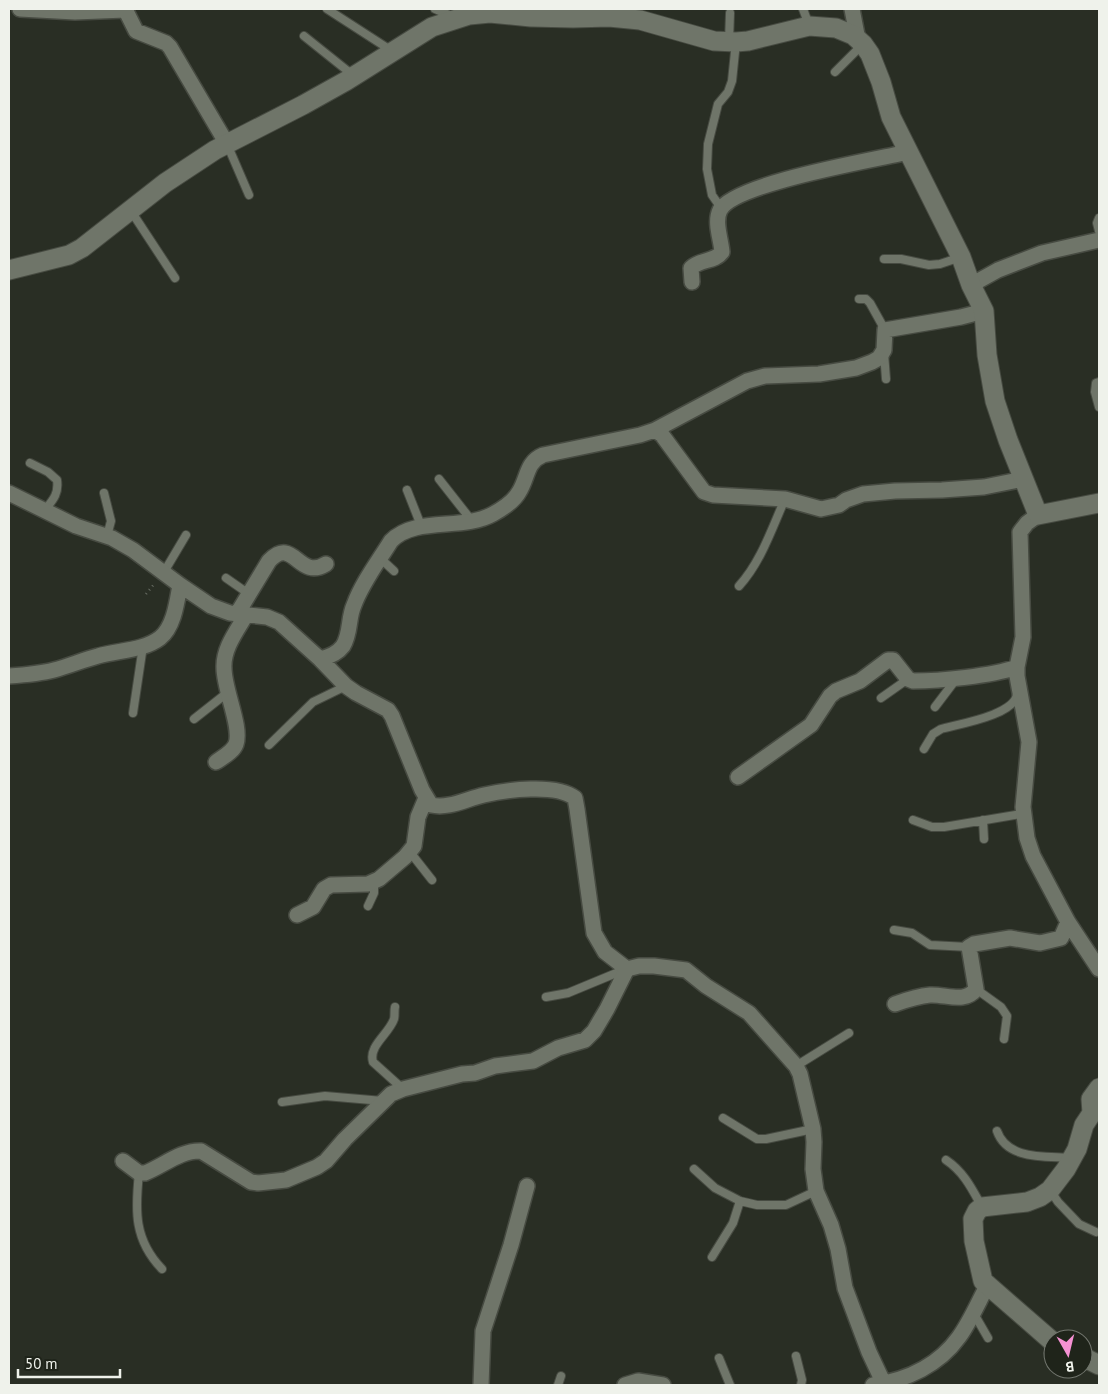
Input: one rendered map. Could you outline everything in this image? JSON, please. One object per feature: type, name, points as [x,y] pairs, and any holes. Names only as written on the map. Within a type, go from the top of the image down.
[{"type":"street","points":[[20,9],[75,12],[125,9],[136,30],[166,43],[170,47],[227,144]]},
{"type":"street","points":[[852,9],[861,42],[882,82],[891,117],[961,257],[971,285],[984,311],[987,355],[996,400],[1008,440],[1038,516]]},
{"type":"street","points":[[9,270],[75,251],[131,210],[165,182],[227,144],[354,76],[432,27],[468,15],[490,14],[573,18],[606,13],[640,20],[714,41],[732,42],[748,42],[806,17],[853,35],[861,42]]},
{"type":"street","points":[[692,282],[692,268],[695,264],[719,256],[722,252],[717,216],[721,208],[735,198],[755,188],[779,181],[908,152]]},
{"type":"street","points":[[971,285],[998,270],[1042,253],[1099,240]]},
{"type":"street","points":[[320,659],[330,657],[344,644],[348,635],[354,605],[380,558],[397,535],[422,528],[472,521],[492,515],[519,493],[535,458],[571,448],[640,435],[655,430],[747,381],[765,376],[819,374],[856,368],[879,358],[884,350],[885,330],[984,311]]},
{"type":"street","points":[[655,430],[662,434],[704,492],[713,495],[785,499],[821,509],[831,508],[863,494],[984,487],[1024,479]]},
{"type":"street","points":[[9,493],[76,526],[107,536],[133,550],[211,606],[241,615],[266,617],[279,622],[320,659],[346,686],[388,710],[426,798],[431,805],[460,803],[482,795],[533,788],[563,791],[575,798],[594,934],[605,952],[627,969]]},
{"type":"street","points":[[1099,503],[1038,516],[1026,523],[1020,532],[1022,637],[1017,667],[1018,687],[1029,742],[1023,809],[1027,838],[1033,856],[1068,922],[1099,969]]},
{"type":"street","points":[[216,762],[231,751],[236,744],[238,735],[227,693],[224,668],[225,657],[249,594],[269,561],[276,554],[282,552],[289,554],[312,569],[318,569],[326,564]]},
{"type":"street","points":[[9,676],[33,675],[98,655],[143,646],[161,637],[176,609],[180,585]]},
{"type":"street","points":[[738,777],[811,724],[830,696],[836,691],[860,681],[888,660],[893,660],[908,679],[925,681],[1007,671],[1017,667]]},
{"type":"street","points":[[297,915],[313,908],[324,889],[331,884],[368,884],[374,882],[410,852],[414,846],[418,817],[426,798]]},
{"type":"street","points":[[895,1004],[932,995],[963,998],[972,994],[976,989],[969,947],[974,944],[1010,938],[1040,943],[1061,938],[1068,922]]},
{"type":"street","points":[[123,1161],[138,1173],[145,1173],[184,1154],[201,1151],[251,1182],[286,1180],[305,1173],[326,1161],[345,1139],[391,1094],[403,1089],[462,1074],[475,1073],[496,1066],[533,1061],[558,1048],[586,1040],[608,1009],[627,969],[632,966],[654,966],[686,970],[706,986],[749,1013],[796,1066],[813,1129],[813,1169],[816,1192],[831,1225],[845,1288],[879,1384],[909,1376],[926,1368],[945,1354],[959,1338],[987,1286]]},
{"type":"street","points":[[1043,1333],[983,1281],[974,1241],[973,1219],[977,1211],[982,1207],[1027,1202],[1040,1197],[1050,1190],[1077,1149],[1084,1125],[1092,1113],[1091,1099],[1099,1087]]},
{"type":"street","points":[[481,1385],[483,1331],[511,1245],[527,1186]]},
{"type":"street","points":[[625,1385],[638,1381],[663,1385]]},
{"type":"lane","points":[[327,9],[394,52]]},
{"type":"lane","points":[[436,9],[458,18]]},
{"type":"lane","points":[[721,208],[712,195],[707,169],[708,144],[718,104],[728,92],[732,81],[730,13]]},
{"type":"lane","points":[[304,36],[354,76]]},
{"type":"lane","points":[[835,72],[861,42]]},
{"type":"lane","points":[[227,144],[249,195]]},
{"type":"lane","points":[[131,210],[175,278]]},
{"type":"lane","points":[[1099,218],[1097,223],[1099,231]]},
{"type":"lane","points":[[884,258],[901,259],[929,265],[940,264],[961,257]]},
{"type":"lane","points":[[859,299],[866,299],[885,330]]},
{"type":"lane","points":[[884,350],[886,379]]},
{"type":"lane","points":[[1099,382],[1094,387],[1099,407]]},
{"type":"lane","points":[[30,463],[48,472],[57,480],[58,488],[55,498],[44,511]]},
{"type":"lane","points":[[439,479],[472,521]]},
{"type":"lane","points":[[407,490],[422,528]]},
{"type":"lane","points":[[104,493],[111,521],[107,536]]},
{"type":"lane","points":[[739,586],[747,578],[768,540],[785,499]]},
{"type":"lane","points":[[164,572],[186,535]]},
{"type":"lane","points":[[380,558],[394,571]]},
{"type":"lane","points":[[226,578],[249,594]]},
{"type":"lane","points":[[133,712],[143,646]]},
{"type":"lane","points":[[936,707],[957,678]]},
{"type":"lane","points":[[881,698],[908,679]]},
{"type":"lane","points":[[269,744],[313,702],[346,686]]},
{"type":"lane","points":[[924,748],[933,734],[941,729],[1000,712],[1011,705],[1017,700],[1018,687]]},
{"type":"lane","points":[[194,719],[227,693]]},
{"type":"lane","points":[[913,820],[932,828],[944,827],[1021,814],[1023,809]]},
{"type":"lane","points":[[983,820],[984,839]]},
{"type":"lane","points":[[410,852],[432,880]]},
{"type":"lane","points":[[368,906],[374,892],[374,882]]},
{"type":"lane","points":[[894,930],[912,933],[930,945],[969,947]]},
{"type":"lane","points":[[546,997],[568,993],[627,969]]},
{"type":"lane","points":[[976,989],[1001,1007],[1006,1016],[1004,1039]]},
{"type":"lane","points":[[394,1007],[394,1020],[373,1050],[371,1056],[373,1062],[403,1089]]},
{"type":"lane","points":[[796,1066],[849,1033]]},
{"type":"lane","points":[[282,1102],[325,1096],[385,1101]]},
{"type":"lane","points":[[723,1118],[757,1139],[766,1140],[813,1129]]},
{"type":"lane","points":[[998,1131],[1000,1139],[1011,1150],[1028,1154],[1072,1158]]},
{"type":"lane","points":[[946,1160],[957,1167],[969,1182],[982,1207]]},
{"type":"lane","points":[[694,1169],[715,1188],[740,1201],[756,1205],[786,1206],[816,1192]]},
{"type":"lane","points":[[138,1173],[136,1198],[143,1244],[150,1256],[162,1268]]},
{"type":"lane","points":[[1050,1190],[1058,1202],[1079,1224],[1096,1232]]},
{"type":"lane","points":[[712,1256],[733,1223],[740,1201]]},
{"type":"lane","points":[[973,1312],[988,1338]]},
{"type":"lane","points":[[796,1356],[802,1380],[801,1385]]},
{"type":"lane","points":[[719,1358],[730,1385]]},
{"type":"lane","points":[[558,1385],[562,1376]]}]
